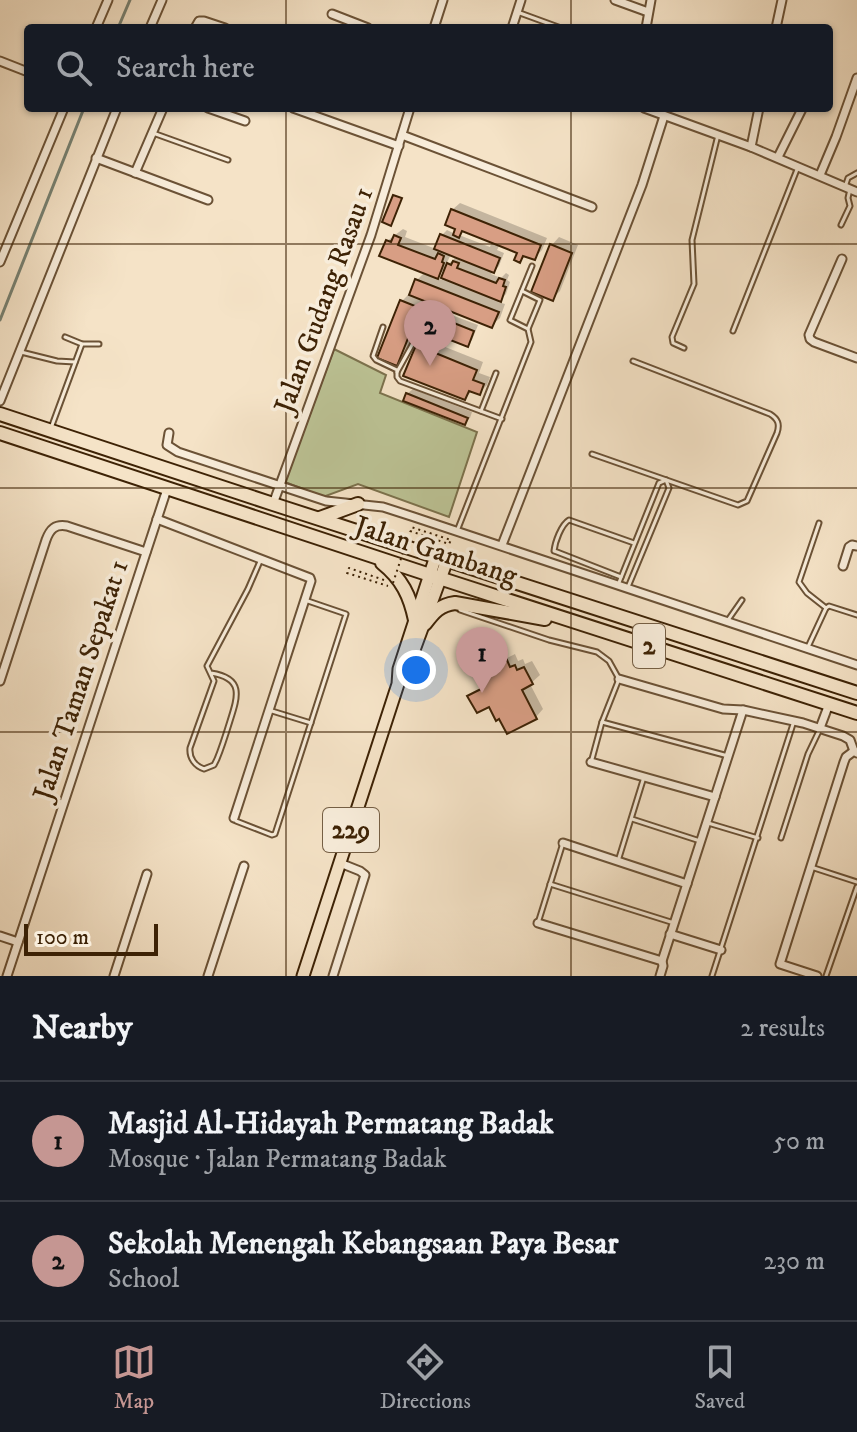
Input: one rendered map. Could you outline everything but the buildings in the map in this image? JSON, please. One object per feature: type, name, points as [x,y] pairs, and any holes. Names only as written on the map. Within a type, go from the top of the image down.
[{"type":"highway","name":"Jalan Gambang","points":[[0,414],[857,693]]},
{"type":"highway","name":"Jalan Gambang","points":[[0,433],[857,713]]},
{"type":"highway","points":[[320,518],[358,504]]},
{"type":"highway","points":[[374,557],[403,584],[420,622],[445,604],[465,603],[599,630]]},
{"type":"main road","name":"229","points":[[303,976],[442,558]]},
{"type":"street","points":[[98,24],[108,0]]},
{"type":"street","points":[[152,24],[162,0]]},
{"type":"street","points":[[438,24],[443,0]]},
{"type":"street","points":[[513,24],[521,0]]},
{"type":"street","points":[[615,0],[648,12]]},
{"type":"street","points":[[646,24],[651,0]]},
{"type":"street","points":[[777,24],[782,0]]},
{"type":"street","points":[[332,14],[358,24]]},
{"type":"street","points":[[0,61],[24,70]]},
{"type":"street","points":[[820,175],[857,78]]},
{"type":"street","points":[[0,262],[62,112]]},
{"type":"street","points":[[0,401],[115,112]]},
{"type":"street","points":[[135,173],[161,112]]},
{"type":"street","points":[[219,112],[245,121]]},
{"type":"street","points":[[304,112],[399,146]]},
{"type":"street","name":"Jalan Gudang Rasau 1","points":[[273,504],[371,235],[409,112]]},
{"type":"street","points":[[654,112],[778,157],[851,189]]},
{"type":"street","points":[[751,147],[758,112]]},
{"type":"street","points":[[778,157],[800,112]]},
{"type":"street","points":[[502,545],[642,185],[664,116]]},
{"type":"street","points":[[402,135],[592,207]]},
{"type":"street","points":[[96,158],[208,200]]},
{"type":"street","points":[[842,259],[809,335],[814,342],[857,358]]},
{"type":"street","points":[[169,433],[167,445],[178,452],[326,501],[383,507],[620,581],[627,588],[857,665]]},
{"type":"street","name":"Jalan Taman Sepakat 1","points":[[7,976],[167,489]]},
{"type":"street","points":[[157,519],[310,578],[311,581],[234,818]]},
{"type":"street","points":[[0,681],[46,540],[55,526],[67,526],[146,552]]},
{"type":"street","points":[[843,566],[853,547]]},
{"type":"street","points":[[619,679],[723,709],[794,721],[850,740],[855,752],[844,762],[780,964],[817,976]]},
{"type":"street","points":[[820,728],[829,704]]},
{"type":"street","points":[[660,976],[670,934],[743,710]]},
{"type":"street","points":[[591,762],[715,797]]},
{"type":"street","points":[[563,843],[687,884]]},
{"type":"street","points":[[333,976],[365,875],[340,863]]},
{"type":"street","points":[[208,976],[244,866]]},
{"type":"street","points":[[114,976],[147,874]]},
{"type":"street","points":[[538,923],[662,961]]},
{"type":"street","points":[[670,934],[721,950]]},
{"type":"street","points":[[0,936],[18,942]]},
{"type":"lane","points":[[517,12],[550,24]]},
{"type":"lane","points":[[153,133],[228,160]]},
{"type":"lane","points":[[684,348],[673,343],[672,337],[694,284],[692,240],[718,135]]},
{"type":"lane","points":[[733,331],[799,166]]},
{"type":"lane","points":[[841,225],[850,206],[848,178],[857,173]]},
{"type":"lane","points":[[528,329],[510,320],[532,266]]},
{"type":"lane","points":[[457,531],[531,342],[528,329],[540,300],[522,291]]},
{"type":"lane","points":[[397,372],[428,306]]},
{"type":"lane","points":[[383,327],[373,356],[395,368],[400,381],[502,419]]},
{"type":"lane","points":[[65,337],[82,344],[99,344]]},
{"type":"lane","points":[[50,430],[82,344]]},
{"type":"lane","points":[[20,351],[57,361],[75,362]]},
{"type":"lane","points":[[592,454],[738,505],[744,504],[777,433],[778,423],[770,414],[633,361]]},
{"type":"lane","points":[[481,411],[496,373]]},
{"type":"lane","points":[[635,543],[569,520],[564,524],[554,551],[620,581],[659,483],[666,480]]},
{"type":"lane","points":[[627,588],[669,488],[666,480]]},
{"type":"lane","points":[[819,523],[799,582],[826,608]]},
{"type":"lane","points":[[211,673],[230,679],[236,686],[237,699],[217,759],[214,765],[204,769],[192,761],[189,754],[214,681],[207,666],[261,559]]},
{"type":"lane","points":[[234,818],[275,834],[346,614],[305,600]]},
{"type":"lane","points":[[727,622],[742,600]]},
{"type":"lane","points":[[445,604],[528,634],[597,652],[609,661],[619,679],[591,762]]},
{"type":"lane","points":[[826,608],[829,606],[857,615]]},
{"type":"lane","points":[[807,649],[826,608]]},
{"type":"lane","points":[[402,671],[425,678]]},
{"type":"lane","points":[[269,710],[311,723]]},
{"type":"lane","points":[[712,976],[794,721]]},
{"type":"lane","points":[[602,722],[728,756]]},
{"type":"lane","points":[[781,838],[808,754],[820,728]]},
{"type":"lane","points":[[618,861],[644,777]]},
{"type":"lane","points":[[632,819],[701,841]]},
{"type":"lane","points":[[707,822],[758,838]]},
{"type":"lane","points":[[538,923],[563,843]]},
{"type":"lane","points":[[811,867],[857,884],[826,976]]},
{"type":"lane","points":[[550,884],[674,923]]},
{"type":"path","points":[[388,586],[347,573],[349,568],[393,583],[410,531],[449,544],[451,540],[411,527]]},
{"type":"green space","points":[[334,349],[386,375],[380,393],[477,432],[449,517],[358,484],[323,497],[285,482]]},
{"type":"waterway","points":[[120,24],[130,0]]},
{"type":"waterway","points":[[0,320],[82,112]]},
{"type":"place","name":"Sekolah Menengah Kebangsaan Paya Besar","points":[[430,366]]},
{"type":"place","name":"Masjid Al-Hidayah Permatang Badak","points":[[482,693]]}]
